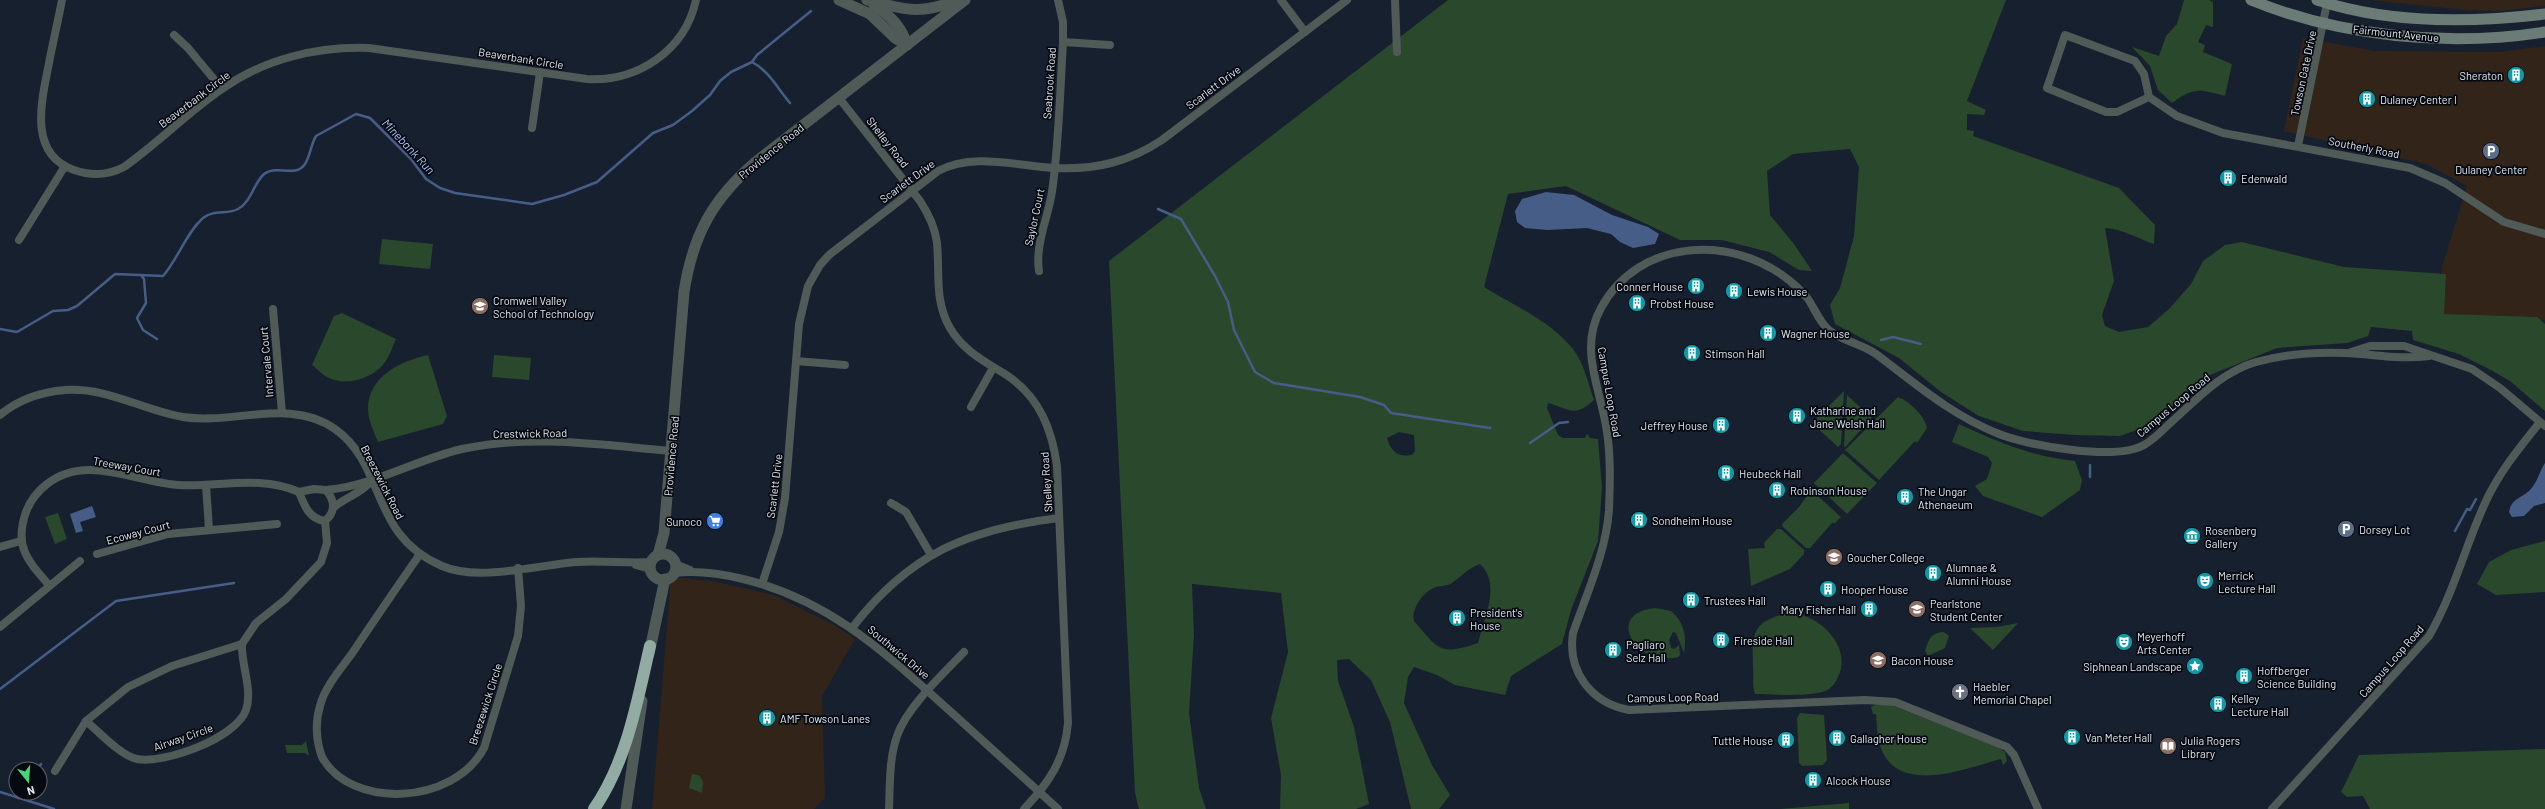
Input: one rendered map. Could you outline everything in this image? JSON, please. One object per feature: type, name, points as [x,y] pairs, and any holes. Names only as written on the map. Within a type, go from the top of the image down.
[{"type":"highway","points":[[594,809],[614,776],[628,738],[650,646]]},
{"type":"main road","name":"Fairmount Avenue","points":[[2251,0],[2325,23],[2375,32],[2445,38],[2495,37],[2545,32]]},
{"type":"main road","name":"Fairmount Avenue","points":[[2322,2],[2388,14],[2444,20],[2500,19],[2545,14]]},
{"type":"street","name":"Beaverbank Circle","points":[[62,0],[39,119],[42,135],[49,150],[65,166],[93,175],[117,171],[222,88],[251,72],[282,60],[312,52],[342,48],[388,50],[600,80],[633,73],[654,62],[675,42],[689,22],[696,0]]},
{"type":"street","points":[[839,0],[870,14],[895,38],[907,45]]},
{"type":"street","points":[[864,0],[884,11],[894,21],[903,31],[907,45]]},
{"type":"street","points":[[867,0],[912,11],[938,7],[958,0]]},
{"type":"street","name":"Providence Road","points":[[626,809],[650,646],[658,604],[684,292],[691,254],[702,226],[717,201],[746,170],[965,0]]},
{"type":"street","name":"Seabrook Road","points":[[1055,168],[1063,42],[1063,22],[1058,0]]},
{"type":"street","points":[[1281,0],[1305,32]]},
{"type":"street","name":"Scarlett Drive","points":[[762,584],[779,532],[785,498],[796,362],[804,298],[820,265],[840,246],[912,190],[938,171],[959,162],[986,161],[1055,168],[1097,167],[1139,153],[1162,140],[1347,0]]},
{"type":"street","points":[[1395,0],[1397,52]]},
{"type":"street","name":"Towson Gate Drive","points":[[2298,146],[2325,23],[2322,2]]},
{"type":"street","points":[[174,35],[188,48],[222,88]]},
{"type":"street","points":[[2065,35],[2136,61],[2144,74],[2149,97],[2117,112],[2106,112],[2047,88],[2065,35]]},
{"type":"street","points":[[1063,42],[1110,45]]},
{"type":"street","points":[[532,128],[540,72]]},
{"type":"street","name":"Southerly Road","points":[[2149,97],[2169,111],[2193,123],[2223,133],[2395,163],[2416,170],[2445,183],[2504,222],[2545,234]]},
{"type":"street","name":"Shelley Road","points":[[839,98],[925,208],[937,242],[938,289],[944,316],[951,329],[967,350],[1021,387],[1032,398],[1050,428],[1057,466],[1068,723],[1062,756],[1040,793],[1024,809]]},
{"type":"street","points":[[19,240],[65,166]]},
{"type":"street","name":"Saylor Court","points":[[1039,271],[1038,252],[1048,214],[1055,168]]},
{"type":"street","name":"Campus Loop Road","points":[[2038,809],[2014,755],[2007,747],[1895,702],[1864,700],[1629,710],[1609,705],[1586,686],[1574,664],[1571,645],[1573,633],[1602,549],[1609,511],[1606,428],[1590,351],[1595,322],[1607,298],[1635,270],[1666,255],[1708,249],[1743,255],[1768,265],[1797,287],[1828,330],[1872,352],[1948,409],[2002,436],[2054,448],[2084,451],[2126,451],[2144,446],[2212,386],[2245,365],[2265,359],[2297,355],[2349,353],[2412,358],[2428,356]]},
{"type":"street","name":"Intervale Court","points":[[272,309],[282,413]]},
{"type":"street","name":"Campus Loop Road","points":[[2272,809],[2429,636],[2447,604],[2469,543],[2496,482],[2542,424],[2488,378],[2472,369],[2428,356],[2409,347],[2383,345],[2370,346],[2349,353]]},
{"type":"street","points":[[796,362],[845,365]]},
{"type":"street","points":[[971,407],[993,368]]},
{"type":"street","name":"Breezewick Road","points":[[0,415],[16,404],[39,395],[79,390],[105,393],[172,415],[195,419],[282,413],[313,418],[335,429],[354,447],[372,481],[391,523],[402,539],[420,554],[443,566],[463,572],[579,562],[632,563],[662,567]]},
{"type":"street","name":"Crestwick Road","points":[[299,492],[314,489],[326,490],[372,481],[443,454],[499,443],[569,442],[671,451]]},
{"type":"street","name":"Treeway Court","points":[[21,541],[24,519],[33,498],[42,488],[62,474],[84,470],[101,470],[177,485],[268,483],[285,485],[299,492]]},
{"type":"street","name":"Crestwick Road","points":[[333,508],[347,498],[364,490],[372,481]]},
{"type":"street","points":[[206,485],[209,529]]},
{"type":"street","points":[[299,492],[311,516],[317,520],[325,521],[330,517],[333,508],[332,498],[326,490]]},
{"type":"street","points":[[891,503],[906,512],[932,555]]},
{"type":"street","points":[[852,628],[873,600],[892,583],[932,555],[955,543],[1000,528],[1059,518]]},
{"type":"street","points":[[55,770],[86,721],[128,687],[149,676],[242,644],[256,622],[286,599],[321,562],[327,543],[325,521]]},
{"type":"street","name":"Ecoway Court","points":[[96,554],[155,536],[209,529],[277,524]]},
{"type":"street","points":[[0,547],[21,541],[27,557],[49,585]]},
{"type":"street","points":[[358,796],[339,783],[325,766],[317,736],[320,707],[325,692],[420,554]]},
{"type":"street","points":[[0,627],[49,585],[80,561]]},
{"type":"street","name":"Southwick Drive","points":[[662,567],[692,570],[762,584],[817,606],[852,628],[902,668],[1058,809]]},
{"type":"street","name":"Breezewick Circle","points":[[412,802],[454,782],[468,771],[484,748],[518,636],[521,606],[518,568]]},
{"type":"street","name":"Airway Circle","points":[[86,721],[126,754],[136,759],[164,758],[204,744],[227,733],[239,723],[247,704],[248,698],[241,658],[242,644]]},
{"type":"street","points":[[889,809],[890,772],[897,735],[906,719],[964,652]]},
{"type":"shaded area","points":[[2369,0],[2545,0],[2545,6],[2499,11],[2466,10]]},
{"type":"shaded area","points":[[2303,38],[2375,51],[2498,52],[2545,46],[2545,320],[2440,321],[2442,267],[2467,186],[2426,164],[2284,131]]},
{"type":"shaded area","points":[[671,577],[712,581],[774,595],[836,626],[855,639],[822,696],[825,798],[814,809],[652,809]]},
{"type":"green space","points":[[1448,0],[2006,0],[1967,101],[1986,110],[1984,115],[1967,114],[1967,130],[1974,131],[1973,136],[2119,188],[2155,225],[2154,244],[2124,232],[2105,228],[2114,281],[2102,315],[2105,326],[2119,332],[2148,327],[2169,309],[2191,284],[2203,261],[2225,245],[2242,242],[2344,267],[2446,274],[2444,314],[2537,317],[2545,324],[2545,411],[2510,381],[2459,354],[2413,340],[2412,331],[2371,327],[2368,336],[2347,343],[2277,348],[2205,377],[2151,425],[2120,436],[2075,435],[2023,431],[1979,416],[1941,392],[1899,358],[1835,324],[1830,305],[1840,288],[1854,236],[1859,167],[1850,149],[1793,154],[1767,171],[1770,215],[1794,244],[1812,271],[1799,270],[1769,252],[1722,240],[1680,240],[1566,186],[1508,194],[1484,287],[1531,314],[1564,339],[1580,360],[1594,400],[1582,409],[1577,410],[1567,409],[1548,403],[1547,408],[1558,435],[1563,438],[1585,438],[1587,434],[1590,438],[1598,439],[1602,488],[1598,541],[1571,610],[1562,644],[1511,676],[1505,695],[1455,685],[1437,675],[1414,667],[1408,677],[1404,703],[1432,765],[1450,795],[1439,809],[1411,809],[1390,722],[1371,680],[1349,659],[1337,660],[1338,681],[1354,727],[1369,804],[1356,809],[1280,809],[1281,775],[1271,718],[1288,652],[1281,593],[1192,584],[1194,635],[1189,713],[1199,788],[1206,809],[1139,809],[1135,793],[1109,261]],"holes":[[[1399,432],[1414,435],[1415,451],[1413,454],[1400,455],[1390,447],[1387,438]],[[1480,564],[1486,572],[1490,582],[1490,592],[1487,614],[1478,643],[1455,649],[1441,648],[1435,644],[1414,621],[1414,611],[1416,606],[1422,597],[1430,590],[1450,584],[1476,565]]]},
{"type":"green space","points":[[2184,0],[2209,0],[2213,2],[2213,27],[2206,25],[2198,42],[2205,45],[2203,52],[2232,64],[2225,96],[2197,91],[2186,94],[2172,103],[2158,90],[2150,66],[2132,47],[2159,56],[2166,36],[2177,24]]},
{"type":"green space","points":[[382,239],[433,244],[430,269],[379,264]]},
{"type":"green space","points":[[342,313],[396,339],[388,356],[377,371],[362,379],[354,381],[337,381],[329,378],[312,365],[334,316]]},
{"type":"green space","points":[[428,355],[447,416],[443,424],[378,442],[368,413],[369,397],[374,387],[380,379],[397,366],[407,361]]},
{"type":"green space","points":[[494,355],[531,358],[529,380],[492,377]]},
{"type":"green space","points":[[1844,391],[1841,444],[1838,447],[1812,423]]},
{"type":"green space","points":[[1847,395],[1872,418],[1845,447],[1844,446]]},
{"type":"green space","points":[[1898,397],[1907,402],[1920,414],[1926,423],[1927,428],[1917,443],[1915,441],[1879,480],[1845,450]]},
{"type":"green space","points":[[1959,424],[2016,448],[2045,456],[2075,461],[2082,480],[2080,490],[2042,517],[1983,496],[1975,486],[1987,479],[1992,463],[1988,457],[1952,442]]},
{"type":"green space","points":[[1843,453],[1877,483],[1847,514],[1814,483]]},
{"type":"green space","points":[[1811,490],[1841,517],[1835,523],[1832,523],[1810,548],[1806,548],[1783,527],[1782,524],[1799,507]]},
{"type":"green space","points":[[58,513],[67,539],[55,544],[45,517]]},
{"type":"green space","points":[[1777,529],[1781,529],[1804,550],[1804,554],[1790,569],[1751,586],[1748,549],[1765,548],[1764,543]]},
{"type":"green space","points":[[2545,541],[2545,592],[2496,595],[2477,584],[2489,562],[2511,550]]},
{"type":"green space","points":[[1656,608],[1671,611],[1682,625],[1685,635],[1684,653],[1676,633],[1673,632],[1669,640],[1671,648],[1674,649],[1679,645],[1680,655],[1678,657],[1663,658],[1649,655],[1631,638],[1629,628],[1631,619],[1640,612]]},
{"type":"green space","points":[[1789,613],[1811,619],[1822,625],[1830,634],[1837,644],[1841,654],[1841,666],[1838,677],[1829,689],[1814,694],[1755,694],[1753,684],[1754,637],[1761,625],[1768,620]]},
{"type":"green space","points":[[2018,623],[1993,650],[1970,628],[1997,627]]},
{"type":"green space","points":[[1944,632],[1949,636],[1945,648],[1928,656],[1925,651],[1931,637]]},
{"type":"green space","points":[[1875,705],[1891,705],[1997,747],[2005,752],[2007,761],[2003,765],[2001,759],[1971,768],[1936,775],[1919,775],[1904,772],[1891,764],[1882,751],[1878,737],[1876,714],[1873,714],[1871,707]]},
{"type":"green space","points":[[1800,713],[1824,715],[1827,760],[1823,765],[1802,766],[1799,763],[1797,718]]},
{"type":"green space","points":[[306,741],[309,756],[305,753],[287,753],[285,745],[302,745]]},
{"type":"green space","points":[[2545,749],[2545,809],[2370,809],[2363,796],[2347,797],[2341,792],[2359,755]]},
{"type":"green space","points":[[692,774],[699,775],[703,782],[702,793],[689,788]]},
{"type":"green space","points":[[1849,803],[1849,809],[1780,809]]},
{"type":"water","points":[[1546,192],[1574,195],[1612,215],[1648,227],[1659,234],[1655,244],[1633,248],[1620,242],[1611,234],[1587,228],[1547,230],[1525,228],[1517,222],[1515,211],[1522,199]]},
{"type":"water","points":[[2545,463],[2545,503],[2534,506],[2524,516],[2512,517],[2509,512],[2510,507],[2514,501],[2526,494],[2532,488]]},
{"type":"water","points":[[92,506],[96,517],[80,522],[83,531],[76,533],[70,514]]},
{"type":"waterway","name":"Minebank Run","points":[[0,329],[17,332],[53,311],[68,310],[77,306],[115,274],[163,276],[187,238],[203,218],[207,215],[229,212],[238,209],[249,198],[263,175],[268,172],[273,170],[290,171],[301,168],[307,161],[316,136],[356,114],[370,118],[411,159],[426,179],[440,188],[455,193],[532,204],[564,195],[597,182],[653,133],[673,125],[692,111],[710,95],[720,81],[731,72],[752,62],[757,55],[811,11]]},
{"type":"waterway","points":[[752,62],[768,75],[790,103]]},
{"type":"waterway","points":[[1158,209],[1181,219],[1215,276],[1228,302],[1234,330],[1255,372],[1274,383],[1360,397],[1384,405],[1391,413],[1490,428]]},
{"type":"waterway","points":[[141,275],[144,279],[146,303],[137,318],[143,330],[157,339]]},
{"type":"waterway","points":[[1881,340],[1893,337],[1921,344]]},
{"type":"waterway","points":[[1530,443],[1559,423],[1568,422]]},
{"type":"waterway","points":[[2090,465],[2090,477]]},
{"type":"waterway","points":[[2455,531],[2467,509],[2470,510],[2476,499]]},
{"type":"waterway","points":[[0,689],[116,601],[234,583]]},
{"type":"waterway","points":[[0,792],[54,809]]},
{"type":"place","name":"Sheraton","points":[[2516,75]]},
{"type":"place","name":"Dulaney Center I","points":[[2367,99]]},
{"type":"place","name":"Dulaney Center","points":[[2491,151]]},
{"type":"place","name":"Edenwald","points":[[2228,178]]},
{"type":"place","name":"Conner House","points":[[1696,286]]},
{"type":"place","name":"Lewis House","points":[[1734,291]]},
{"type":"place","name":"Probst House","points":[[1637,303]]},
{"type":"place","name":"Cromwell Valley School of Technology","points":[[480,306]]},
{"type":"place","name":"Wagner House","points":[[1768,333]]},
{"type":"place","name":"Stimson Hall","points":[[1692,353]]},
{"type":"place","name":"Katharine and Jane Welsh Hall","points":[[1797,416]]},
{"type":"place","name":"Jeffrey House","points":[[1721,425]]},
{"type":"place","name":"Heubeck Hall","points":[[1726,473]]},
{"type":"place","name":"Robinson House","points":[[1777,490]]},
{"type":"place","name":"The Ungar Athenaeum","points":[[1905,497]]},
{"type":"place","name":"Sondheim House","points":[[1639,520]]},
{"type":"place","name":"Sunoco","points":[[715,521]]},
{"type":"place","name":"Dorsey Lot","points":[[2346,529]]},
{"type":"place","name":"Rosenberg Gallery","points":[[2192,536]]},
{"type":"place","name":"Goucher College","points":[[1834,557]]},
{"type":"place","name":"Alumnae & Alumni House","points":[[1933,573]]},
{"type":"place","name":"Merrick Lecture Hall","points":[[2205,581]]},
{"type":"place","name":"Hooper House","points":[[1828,589]]},
{"type":"place","name":"Trustees Hall","points":[[1691,600]]},
{"type":"place","name":"Mary Fisher Hall","points":[[1869,609]]},
{"type":"place","name":"Pearlstone Student Center","points":[[1917,609]]},
{"type":"place","name":"President's House","points":[[1457,618]]},
{"type":"place","name":"Fireside Hall","points":[[1721,640]]},
{"type":"place","name":"Meyerhoff Arts Center","points":[[2124,642]]},
{"type":"place","name":"Pagliaro Selz Hall","points":[[1613,650]]},
{"type":"place","name":"Bacon House","points":[[1878,660]]},
{"type":"place","name":"Siphnean Landscape","points":[[2195,666]]},
{"type":"place","name":"Hoffberger Science Building","points":[[2244,676]]},
{"type":"place","name":"Haebler Memorial Chapel","points":[[1960,692]]},
{"type":"place","name":"Kelley Lecture Hall","points":[[2218,704]]},
{"type":"place","name":"AMF Towson Lanes","points":[[767,718]]},
{"type":"place","name":"Van Meter Hall","points":[[2072,737]]},
{"type":"place","name":"Gallagher House","points":[[1837,738]]},
{"type":"place","name":"Tuttle House","points":[[1786,740]]},
{"type":"place","name":"Julia Rogers Library","points":[[2168,746]]},
{"type":"place","name":"Alcock House","points":[[1813,780]]}]
